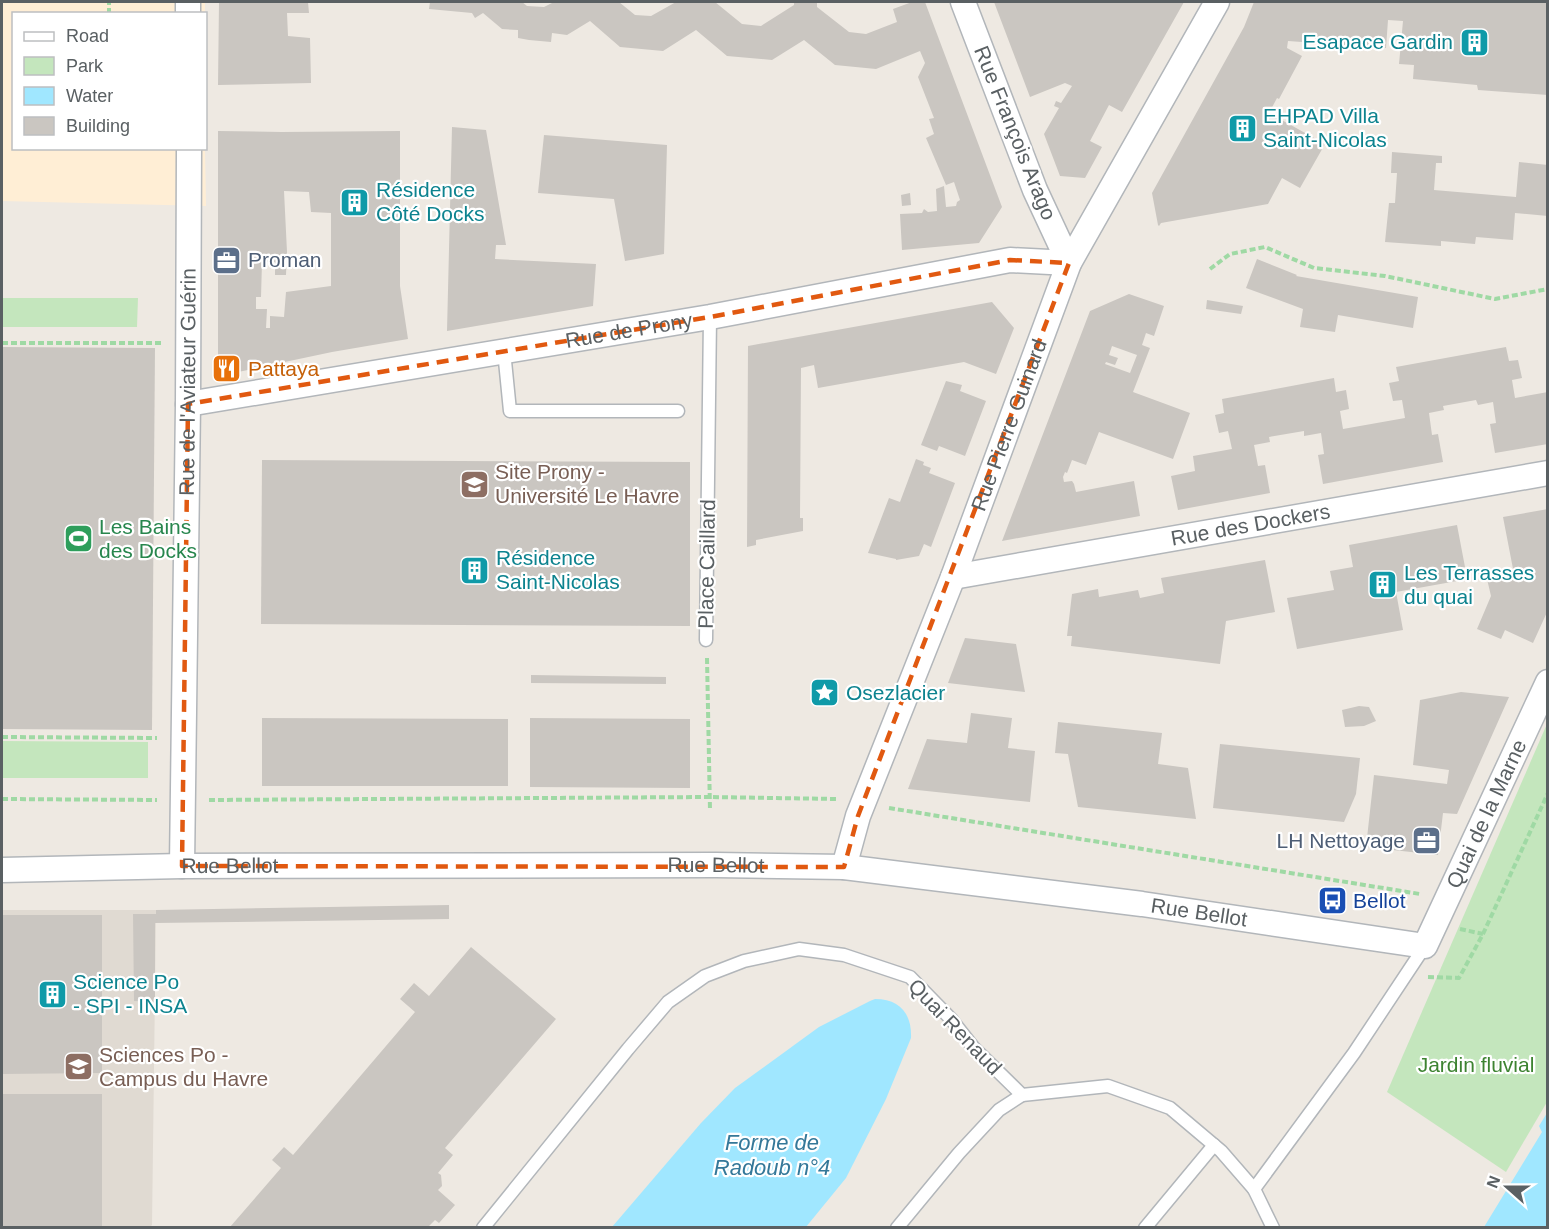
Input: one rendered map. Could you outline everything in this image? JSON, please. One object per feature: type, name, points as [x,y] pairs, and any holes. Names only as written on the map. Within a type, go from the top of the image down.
[{"type":"street","name":"Rue François Arago","points":[[963,2],[1035,190],[1069,263]]},
{"type":"street","name":"Rue Pierre Guinard","points":[[844,867],[858,816],[953,577],[1069,263],[1217,2]]},
{"type":"street","name":"Rue de l'Aviateur Guérin","points":[[182,866],[189,150]]},
{"type":"street","name":"Rue de Prony","points":[[188,404],[710,317],[1010,260],[1069,263]]},
{"type":"street","name":"Rue des Dockers","points":[[953,577],[1548,473]]},
{"type":"street","name":"Quai de la Marne","points":[[1425,946],[1548,682]]},
{"type":"street","name":"Rue Bellot","points":[[2,870],[182,866],[716,865],[844,867],[1142,904],[1425,946]]},
{"type":"lane","name":"Place Caillard","points":[[706,640],[710,317]]},
{"type":"lane","points":[[504,351],[510,411],[678,411]]},
{"type":"lane","points":[[1254,1189],[1354,1053],[1425,946]]},
{"type":"lane","name":"Quai Renaud","points":[[483,1227],[668,1002],[705,976],[744,961],[799,949],[844,955],[910,977],[951,1019],[973,1047],[1022,1095]]},
{"type":"lane","points":[[897,1227],[959,1153],[999,1110],[1022,1095],[1108,1086],[1170,1108],[1214,1145],[1254,1189],[1273,1227]]},
{"type":"lane","points":[[1145,1227],[1214,1145]]},
{"type":"path","points":[[1210,269],[1230,254],[1265,247],[1314,268],[1385,276],[1495,299],[1548,289]]},
{"type":"path","points":[[2,343],[164,343]]},
{"type":"path","name":"Place Caillard","points":[[706,640],[710,810]]},
{"type":"path","points":[[2,737],[158,738],[158,748]]},
{"type":"path","points":[[157,790],[157,800]]},
{"type":"path","points":[[1407,973],[1435,978],[1459,978],[1483,934],[1548,793]]},
{"type":"path","points":[[2,799],[710,797],[865,799],[889,808],[1446,898]]},
{"type":"highlighted area","points":[[1010,260],[1069,263],[858,816],[844,867],[182,866],[188,404],[710,317]]},
{"type":"shaded area","points":[[2,2],[205,2],[205,12],[12,12],[12,150],[205,150],[206,206],[2,201]]},
{"type":"shaded area","name":"Sciences Po - Campus du Havre","points":[[2,910],[156,910],[152,1225],[150,1227],[2,1227]]},
{"type":"green space","points":[[2,298],[138,298],[137,327],[2,327]]},
{"type":"green space","name":"Jardin fluvial","points":[[1547,724],[1547,1102],[1506,1172],[1387,1092]]},
{"type":"green space","points":[[2,741],[148,742],[148,778],[2,778]]},
{"type":"water","name":"Forme de Radoub n°4","points":[[875,999],[891,1002],[903,1010],[911,1029],[911,1038],[886,1099],[846,1178],[806,1227],[612,1227],[701,1123],[735,1088],[819,1027]]},
{"type":"water","points":[[1547,1113],[1547,1227],[1484,1227],[1542,1132],[1539,1126]]},
{"type":"building","points":[[219,2],[308,2],[309,13],[287,13],[288,36],[310,38],[311,83],[218,85]]},
{"type":"building","points":[[430,2],[522,2],[527,6],[544,7],[554,2],[619,2],[635,15],[651,16],[676,2],[715,2],[742,24],[761,26],[794,5],[794,2],[817,2],[817,7],[849,32],[866,34],[897,22],[893,9],[912,2],[925,2],[1002,207],[979,243],[902,250],[900,214],[922,213],[924,209],[928,212],[937,211],[936,189],[944,186],[946,207],[956,206],[960,200],[954,182],[946,185],[926,138],[934,134],[929,119],[934,118],[918,77],[925,63],[920,51],[876,69],[835,65],[804,40],[772,60],[727,56],[696,30],[663,51],[620,47],[590,21],[567,35],[552,33],[551,42],[529,40],[518,38],[518,30],[502,29],[483,13],[475,18],[472,13],[429,9]]},
{"type":"building","points":[[994,2],[1184,2],[1122,112],[1109,105],[1090,141],[1102,147],[1085,178],[1060,176],[1044,134],[1059,108],[1054,106],[1056,101],[1061,103],[1072,86],[1065,83],[1030,97]]},
{"type":"building","name":"EHPAD Villa Saint-Nicolas","points":[[1254,2],[1548,2],[1548,95],[1478,90],[1477,85],[1413,79],[1414,65],[1399,64],[1403,21],[1388,20],[1386,48],[1288,41],[1287,48],[1302,56],[1269,113],[1325,144],[1300,188],[1282,178],[1268,204],[1161,223],[1159,226],[1152,193],[1244,27]]},
{"type":"building","points":[[452,127],[486,130],[506,245],[496,245],[495,259],[596,264],[593,306],[447,331]]},
{"type":"building","points":[[218,131],[400,131],[400,286],[408,339],[332,352],[224,375],[218,371]],"holes":[[[284,191],[309,192],[311,212],[331,213],[331,286],[286,292],[284,317],[270,316],[270,328],[266,328],[267,309],[256,309],[256,297],[261,297],[262,262],[275,262],[275,275],[286,275]]]},
{"type":"building","points":[[544,135],[667,145],[664,254],[625,261],[614,199],[538,193]]},
{"type":"building","points":[[1392,152],[1442,156],[1442,163],[1436,163],[1434,190],[1516,197],[1519,162],[1548,165],[1548,216],[1515,213],[1513,240],[1476,237],[1475,244],[1441,241],[1441,246],[1385,242],[1389,203],[1395,203],[1397,173],[1391,173]]},
{"type":"building","points":[[910,193],[911,205],[902,206],[901,195]]},
{"type":"building","points":[[1257,259],[1296,276],[1418,297],[1413,328],[1338,315],[1335,332],[1300,327],[1303,309],[1246,288]]},
{"type":"building","points":[[1129,294],[1164,306],[1154,336],[1146,333],[1142,345],[1150,348],[1133,392],[1190,413],[1173,459],[1099,432],[1086,465],[1072,460],[1063,477],[1064,482],[1072,481],[1076,492],[1134,481],[1140,516],[1002,541],[1090,311]],"holes":[[[1112,346],[1137,355],[1130,373],[1105,364],[1106,362],[1115,365],[1118,358],[1109,355]]]},
{"type":"building","points":[[1207,300],[1243,306],[1241,314],[1206,309]]},
{"type":"building","points":[[992,302],[1014,328],[996,374],[964,362],[818,388],[814,365],[801,368],[800,518],[803,518],[803,531],[756,540],[756,545],[747,547],[748,346]]},
{"type":"building","name":"Les Bains des Docks","points":[[2,347],[155,348],[152,730],[2,729]]},
{"type":"building","points":[[1506,347],[1509,361],[1518,360],[1522,378],[1512,380],[1515,398],[1548,392],[1548,444],[1495,453],[1490,424],[1496,423],[1493,402],[1478,405],[1476,400],[1443,406],[1444,410],[1429,413],[1432,435],[1438,434],[1443,462],[1323,484],[1318,455],[1324,454],[1321,433],[1304,436],[1304,431],[1269,437],[1270,442],[1254,445],[1258,466],[1265,465],[1270,493],[1178,510],[1171,476],[1195,471],[1193,456],[1232,449],[1228,431],[1219,433],[1215,415],[1224,413],[1222,399],[1334,378],[1336,392],[1346,390],[1349,409],[1340,411],[1343,429],[1405,418],[1402,400],[1393,401],[1389,383],[1399,381],[1396,367]]},
{"type":"building","points":[[946,381],[962,385],[960,391],[986,401],[965,456],[939,446],[937,451],[921,445]]},
{"type":"building","points":[[916,459],[931,468],[929,473],[955,483],[931,547],[924,544],[919,556],[896,560],[868,553],[889,498],[900,502]]},
{"type":"building","name":"Résidence Saint-Nicolas","points":[[262,460],[690,462],[690,626],[261,624]]},
{"type":"building","points":[[1548,509],[1548,610],[1533,643],[1505,630],[1501,639],[1477,629],[1491,596],[1487,579],[1514,574],[1503,517]]},
{"type":"building","name":"Les Terrasses du quai","points":[[1457,525],[1465,567],[1455,569],[1457,581],[1396,592],[1403,630],[1297,649],[1287,598],[1334,590],[1330,571],[1353,567],[1349,545]]},
{"type":"building","points":[[1265,560],[1275,612],[1226,621],[1220,664],[1071,646],[1072,636],[1067,636],[1072,594],[1098,589],[1099,597],[1138,590],[1140,598],[1164,593],[1161,578]]},
{"type":"building","points":[[965,638],[1016,644],[1025,692],[948,683]]},
{"type":"building","points":[[531,675],[666,677],[666,684],[531,683]]},
{"type":"building","points":[[1461,692],[1509,697],[1457,814],[1443,813],[1438,855],[1366,847],[1374,775],[1447,784],[1449,770],[1413,765],[1420,700]]},
{"type":"building","points":[[1359,706],[1369,707],[1376,721],[1364,726],[1345,727],[1342,710]]},
{"type":"building","points":[[971,713],[1012,718],[1008,748],[1035,751],[1030,802],[908,789],[927,739],[967,743]]},
{"type":"building","points":[[262,718],[508,719],[508,786],[262,786]]},
{"type":"building","points":[[530,718],[690,719],[690,788],[530,787]]},
{"type":"building","points":[[1058,722],[1162,733],[1158,764],[1188,768],[1196,819],[1078,807],[1068,754],[1055,753]]},
{"type":"building","points":[[1220,744],[1360,758],[1356,794],[1344,822],[1213,808]]},
{"type":"building","points":[[449,905],[449,919],[155,923],[155,1002],[134,1001],[133,914],[156,914],[156,910]]},
{"type":"building","name":"Science Po - SPI - INSA","points":[[2,915],[102,915],[102,1073],[2,1074]]},
{"type":"building","points":[[471,947],[556,1019],[445,1148],[453,1155],[438,1173],[441,1175],[442,1186],[438,1190],[455,1205],[439,1223],[435,1220],[428,1227],[230,1227],[281,1168],[272,1160],[284,1147],[293,1155],[415,1012],[400,999],[414,983],[429,996]]},
{"type":"building","points":[[2,1094],[102,1094],[102,1227],[2,1227]]},
{"type":"place","name":"Esapace Gardin","points":[[1474,42]]},
{"type":"place","name":"EHPAD Villa Saint-Nicolas","points":[[1242,128]]},
{"type":"place","name":"Résidence Côté Docks","points":[[355,202]]},
{"type":"place","name":"Proman","points":[[227,260]]},
{"type":"place","name":"Pattaya","points":[[227,369]]},
{"type":"place","name":"Site Prony - Université Le Havre","points":[[474,484]]},
{"type":"place","name":"Les Bains des Docks","points":[[78,539]]},
{"type":"place","name":"Résidence Saint-Nicolas","points":[[475,570]]},
{"type":"place","name":"Les Terrasses du quai","points":[[1383,585]]},
{"type":"place","name":"Osezlacier","points":[[825,693]]},
{"type":"place","name":"LH Nettoyage","points":[[1426,841]]},
{"type":"place","name":"Bellot","points":[[1332,901]]},
{"type":"place","name":"Science Po - SPI - INSA","points":[[52,994]]},
{"type":"place","name":"Sciences Po - Campus du Havre","points":[[78,1067]]}]
